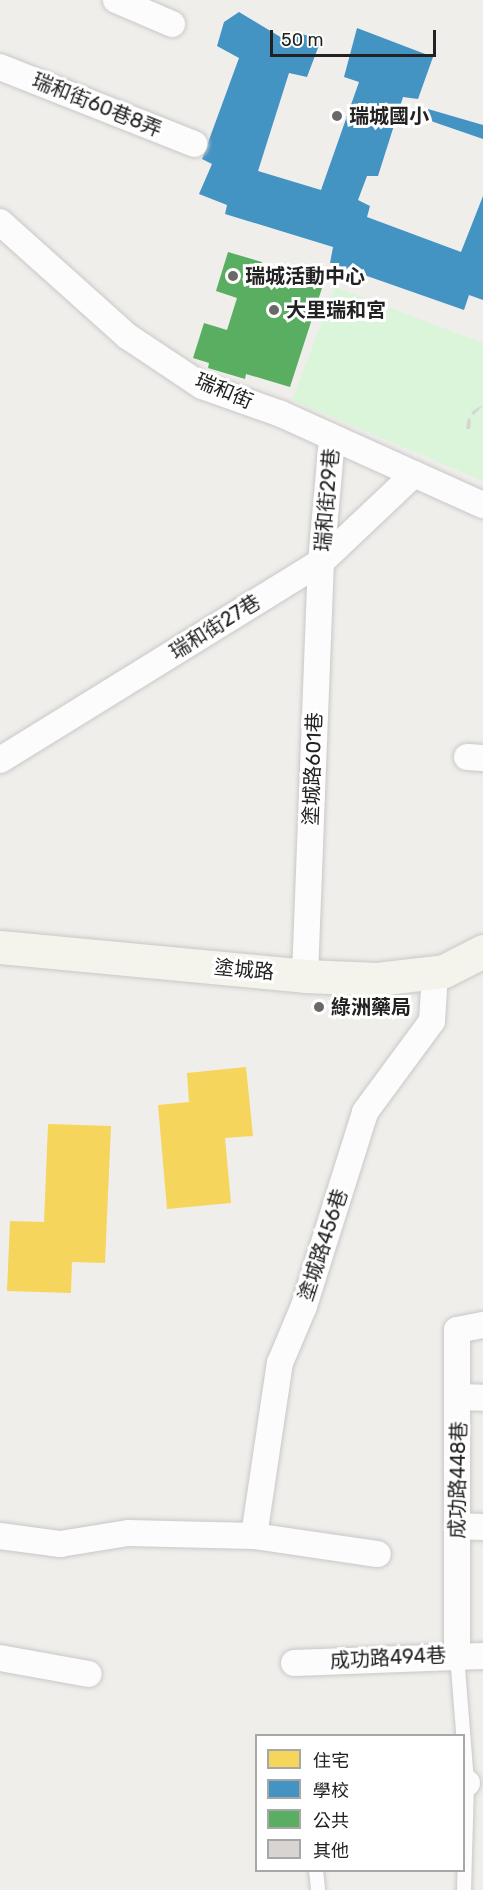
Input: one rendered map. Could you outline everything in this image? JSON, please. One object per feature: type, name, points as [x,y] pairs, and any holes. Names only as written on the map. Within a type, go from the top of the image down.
[{"type":"street","points":[[116,0],[172,24]]},
{"type":"street","name":"瑞和街60巷8弄","points":[[0,67],[194,144]]},
{"type":"street","name":"瑞和街","points":[[0,222],[127,336],[202,386],[281,414],[332,439],[483,505]]},
{"type":"street","name":"瑞和街29巷","points":[[321,562],[332,439]]},
{"type":"street","name":"瑞和街27巷","points":[[0,760],[321,562],[414,474]]},
{"type":"street","name":"塗城路601巷","points":[[305,976],[321,562]]},
{"type":"street","name":"塗城路","points":[[0,947],[305,976],[377,979],[435,973],[483,951]]},
{"type":"street","name":"塗城路456巷","points":[[254,1536],[280,1363],[304,1306],[366,1112],[432,1021],[435,973]]},
{"type":"street","name":"成功路448巷","points":[[457,1655],[457,1526],[471,1398],[458,1330],[483,1325]]},
{"type":"street","points":[[457,1526],[483,1527]]},
{"type":"street","points":[[0,1536],[60,1545],[128,1533],[254,1536],[378,1554]]},
{"type":"street","name":"成功路494巷","points":[[294,1663],[457,1655],[483,1656]]},
{"type":"street","points":[[0,1658],[89,1674]]},
{"type":"lane","points":[[457,1655],[462,1734]]},
{"type":"lane","points":[[316,1872],[318,1890]]},
{"type":"lane","points":[[464,1872],[464,1890]]},
{"type":"green space","points":[[335,287],[483,343],[483,481],[292,400]]},
{"type":"building: 住宅","points":[[246,1067],[253,1136],[225,1138],[231,1203],[167,1209],[158,1105],[189,1102],[187,1073]]},
{"type":"building: 住宅","points":[[48,1124],[111,1126],[105,1263],[72,1262],[71,1293],[7,1291],[10,1221],[44,1222]]},
{"type":"building: 學校","points":[[239,12],[292,44],[296,32],[321,40],[307,77],[289,73],[258,171],[321,190],[359,82],[344,77],[357,28],[433,57],[418,99],[403,97],[378,176],[367,176],[358,200],[370,206],[367,217],[461,252],[483,196],[483,300],[469,295],[464,310],[330,263],[333,247],[225,214],[227,205],[199,194],[212,164],[202,159],[239,58],[217,46],[224,22]]},
{"type":"building: 學校","points":[[428,109],[483,125],[483,139],[425,119]]},
{"type":"building: 公共","name":"大里瑞和宮","points":[[228,252],[262,262],[260,269],[322,288],[290,387],[246,374],[245,379],[208,368],[209,363],[193,358],[204,323],[227,330],[237,298],[216,291]]},
{"type":"building: 其他","points":[[483,405],[474,415],[471,413],[474,410]]},
{"type":"building: 其他","points":[[468,418],[471,420],[470,429],[466,429]]},
{"type":"place","name":"瑞城國小","points":[[337,116]]},
{"type":"place","name":"瑞城活動中心","points":[[233,276]]},
{"type":"place","name":"大里瑞和宮","points":[[274,310]]},
{"type":"place","name":"綠洲藥局","points":[[319,1007]]}]
